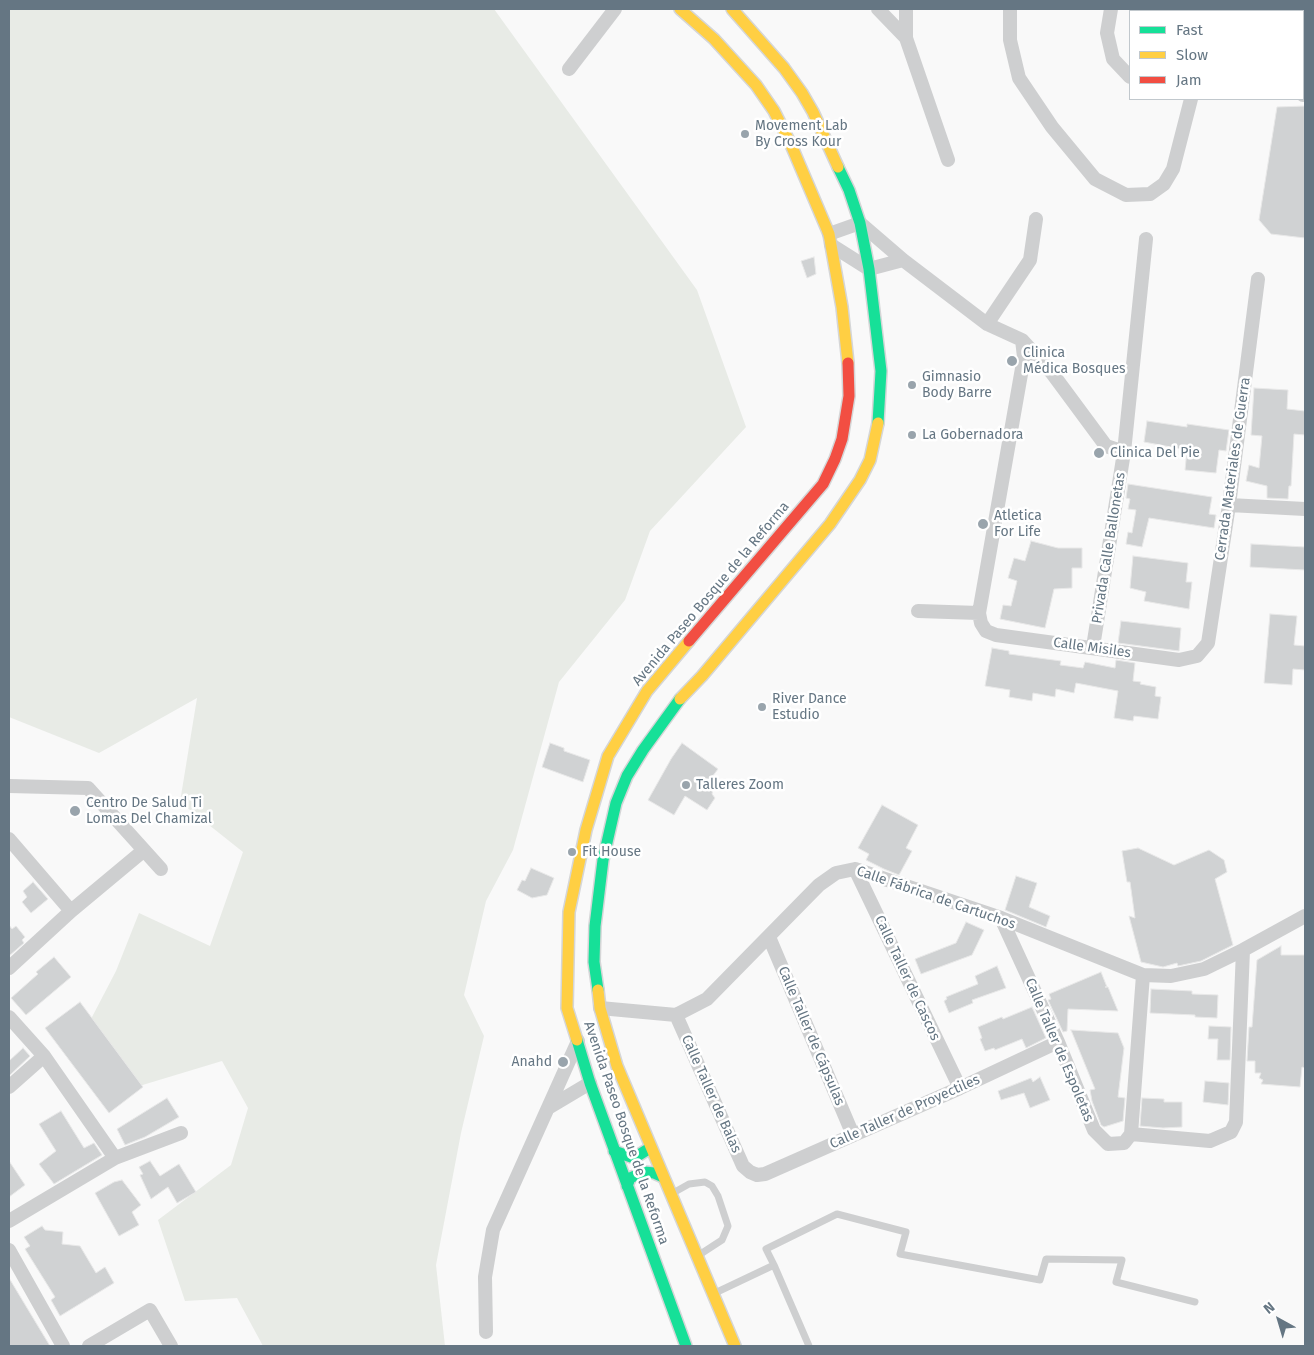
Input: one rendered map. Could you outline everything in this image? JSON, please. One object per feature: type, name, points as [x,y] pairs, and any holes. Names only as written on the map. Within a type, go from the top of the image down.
[{"type":"main road","name":"Avenida Paseo Bosque de la Reforma","points":[[680,9],[714,39],[756,85],[774,111],[792,147],[830,239],[838,284],[848,364],[849,396],[842,439],[823,484],[654,682],[608,756],[586,830],[568,912],[567,1008],[590,1083],[686,1346]]},
{"type":"main road","name":"Avenida Paseo Bosque de la Reforma","points":[[732,9],[778,60],[802,93],[840,168],[860,223],[880,351],[881,390],[879,416],[870,460],[850,496],[830,524],[702,676],[679,700],[642,750],[627,776],[616,803],[608,831],[603,860],[595,926],[594,962],[600,1008],[612,1054],[735,1346]]},
{"type":"main road","points":[[838,284],[842,275],[852,269],[869,272]]},
{"type":"main road","points":[[681,651],[685,669],[693,676],[702,676]]},
{"type":"main road","points":[[654,682],[673,680],[680,690],[679,700]]},
{"type":"main road","points":[[614,1151],[634,1158],[650,1148]]},
{"type":"main road","points":[[627,1186],[630,1178],[644,1172],[654,1172],[663,1177]]},
{"type":"street","points":[[570,69],[616,9]]},
{"type":"street","points":[[878,9],[906,38]]},
{"type":"street","points":[[906,9],[906,38],[948,160]]},
{"type":"street","points":[[1010,9],[1010,40],[1019,78],[1052,127],[1095,179],[1110,187],[1126,195],[1150,194],[1164,184],[1173,169],[1191,100]]},
{"type":"street","points":[[1110,9],[1107,33],[1113,60],[1129,75]]},
{"type":"street","points":[[987,324],[1030,260],[1036,219]]},
{"type":"street","points":[[903,260],[869,272],[830,239],[860,223],[903,260],[987,324],[1022,340],[1052,373],[1106,446],[1124,452]]},
{"type":"street","name":"Privada Calle Ballonetas","points":[[1093,648],[1124,452],[1146,239]]},
{"type":"street","name":"Cerrada Materiales de Guerra","points":[[1197,656],[1208,643],[1229,505],[1258,279]]},
{"type":"street","points":[[918,611],[979,613],[1024,357],[1022,340]]},
{"type":"street","points":[[1229,505],[1305,509]]},
{"type":"street","name":"Calle Misiles","points":[[979,613],[981,623],[986,631],[996,635],[1179,660],[1197,656]]},
{"type":"street","points":[[9,786],[88,788],[161,869]]},
{"type":"street","points":[[9,839],[71,911]]},
{"type":"street","points":[[9,968],[71,911],[144,851]]},
{"type":"street","name":"Calle Fábrica de Cartuchos","points":[[676,1015],[706,999],[819,885],[836,874],[855,869],[1001,918],[1143,975],[1170,976],[1204,970],[1305,916]]},
{"type":"street","name":"Calle Taller de Cascos","points":[[855,869],[960,1088]]},
{"type":"street","name":"Calle Taller de Espoletas","points":[[1001,918],[1058,1042],[1094,1130],[1108,1144],[1124,1143],[1132,1134]]},
{"type":"street","name":"Calle Taller de Cápsulas","points":[[769,937],[853,1135]]},
{"type":"street","points":[[1143,975],[1132,1134],[1210,1141],[1230,1132],[1236,1122],[1243,950]]},
{"type":"street","points":[[600,1008],[676,1015]]},
{"type":"street","name":"Calle Taller de Balas","points":[[676,1015],[743,1166],[750,1172]]},
{"type":"street","points":[[9,1017],[44,1056],[115,1158]]},
{"type":"street","points":[[486,1332],[485,1277],[494,1230],[578,1042]]},
{"type":"street","name":"Calle Taller de Proyectiles","points":[[750,1172],[757,1175],[765,1174],[960,1088],[1058,1042]]},
{"type":"street","points":[[9,1087],[44,1056]]},
{"type":"street","points":[[548,1108],[590,1083]]},
{"type":"street","points":[[9,1221],[115,1158],[181,1133]]},
{"type":"street","points":[[9,1250],[63,1346]]},
{"type":"street","points":[[89,1346],[150,1310],[171,1346]]},
{"type":"lane","points":[[671,1194],[689,1184],[705,1182],[712,1186],[718,1196],[728,1226],[722,1240],[696,1257]]},
{"type":"lane","points":[[809,1346],[766,1249],[837,1214],[906,1232],[900,1254],[1040,1280],[1046,1259],[1122,1260],[1116,1282],[1195,1302]]},
{"type":"lane","points":[[712,1294],[774,1266]]},
{"type":"shaded area","points":[[9,9],[494,9],[697,290],[746,427],[650,531],[625,600],[559,682],[513,850],[486,901],[464,995],[484,1036],[461,1133],[436,1265],[445,1346],[263,1346],[237,1298],[185,1301],[158,1220],[231,1165],[248,1108],[222,1061],[126,1090],[79,1042],[116,971],[139,913],[210,946],[243,852],[180,802],[197,698],[99,753],[9,717]]},
{"type":"building","points":[[1305,106],[1305,238],[1271,234],[1259,220],[1277,107]]},
{"type":"building","points":[[814,257],[816,274],[807,278],[801,261]]},
{"type":"building","points":[[1254,388],[1288,390],[1287,409],[1305,411],[1305,435],[1294,434],[1291,486],[1289,486],[1288,499],[1267,498],[1267,486],[1246,481],[1249,465],[1259,468],[1262,436],[1251,435]]},
{"type":"building","points":[[1147,421],[1187,427],[1187,424],[1229,430],[1226,451],[1219,450],[1216,473],[1185,470],[1187,450],[1144,442]]},
{"type":"building","points":[[1128,484],[1212,497],[1209,514],[1216,515],[1214,528],[1149,518],[1142,547],[1126,544],[1128,532],[1132,533],[1136,510],[1128,509],[1130,499],[1126,498]]},
{"type":"building","points":[[1031,541],[1058,548],[1082,548],[1082,568],[1072,568],[1072,588],[1054,589],[1045,628],[1000,619],[1003,605],[1011,606],[1017,581],[1008,578],[1014,558],[1025,561]]},
{"type":"building","points":[[1251,544],[1305,547],[1305,570],[1250,567]]},
{"type":"building","points":[[1133,556],[1188,563],[1186,582],[1192,582],[1189,609],[1144,601],[1146,592],[1130,588]]},
{"type":"building","points":[[1270,614],[1297,616],[1294,645],[1305,646],[1305,670],[1293,669],[1292,685],[1264,683]]},
{"type":"building","points":[[1121,621],[1181,628],[1179,651],[1118,643]]},
{"type":"building","points":[[992,648],[1009,651],[1009,654],[1061,661],[1060,665],[1083,668],[1085,662],[1115,668],[1116,660],[1135,663],[1133,681],[1156,687],[1155,696],[1161,697],[1158,719],[1134,716],[1133,721],[1114,718],[1118,691],[1076,683],[1074,693],[1056,689],[1055,697],[1033,693],[1032,701],[1009,697],[1010,690],[985,686]]},
{"type":"building","points":[[550,743],[564,748],[564,751],[590,760],[583,782],[542,767]]},
{"type":"building","points":[[682,743],[718,769],[706,785],[713,789],[712,794],[715,798],[707,810],[685,796],[674,815],[648,800]]},
{"type":"building","points":[[882,805],[918,825],[906,848],[912,851],[899,875],[866,860],[869,854],[858,848]]},
{"type":"building","points":[[1138,848],[1174,865],[1209,850],[1224,860],[1227,872],[1215,879],[1233,945],[1201,961],[1178,966],[1177,963],[1163,967],[1141,962],[1129,916],[1135,918],[1130,882],[1127,882],[1122,851]]},
{"type":"building","points":[[531,868],[554,878],[547,895],[532,898],[517,890],[522,880],[525,881]]},
{"type":"building","points":[[1016,876],[1037,883],[1029,907],[1050,916],[1046,927],[1005,910]]},
{"type":"building","points":[[33,882],[48,899],[31,913],[22,902],[27,897],[23,891]]},
{"type":"building","points":[[966,922],[984,930],[972,955],[921,974],[915,959],[956,943]]},
{"type":"building","points":[[9,925],[12,929],[16,926],[25,937],[22,940],[24,943],[9,956]]},
{"type":"building","points":[[1281,946],[1281,955],[1305,955],[1305,1068],[1302,1067],[1300,1087],[1261,1084],[1263,1080],[1259,1078],[1261,1073],[1255,1073],[1255,1061],[1247,1061],[1249,1027],[1252,1027],[1257,960]]},
{"type":"building","points":[[54,957],[71,977],[26,1015],[11,998],[38,974],[36,972]]},
{"type":"building","points":[[997,966],[1006,988],[972,1000],[973,1003],[949,1013],[944,1001],[947,999],[946,997],[978,984],[975,976]]},
{"type":"building","points":[[1101,972],[1118,1011],[1068,1009],[1067,1031],[1063,1032],[1048,1000],[1051,999],[1049,994]]},
{"type":"building","points":[[1151,989],[1192,991],[1192,994],[1218,995],[1217,1018],[1150,1013]]},
{"type":"building","points":[[80,1002],[143,1087],[109,1113],[45,1028]]},
{"type":"building","points":[[1032,1007],[1046,1038],[1026,1048],[1022,1039],[995,1050],[994,1048],[985,1051],[978,1027]]},
{"type":"building","points":[[1209,1026],[1231,1027],[1230,1060],[1217,1060],[1218,1039],[1208,1039]]},
{"type":"building","points":[[1071,1030],[1118,1033],[1124,1048],[1118,1097],[1125,1098],[1123,1121],[1104,1127],[1101,1125],[1090,1090],[1095,1089]]},
{"type":"building","points":[[23,1048],[30,1056],[9,1076],[9,1061]]},
{"type":"building","points":[[1040,1077],[1050,1100],[1030,1108],[1024,1093],[1001,1100],[998,1091],[1031,1078],[1033,1082]]},
{"type":"building","points":[[1205,1081],[1229,1083],[1228,1105],[1203,1102]]},
{"type":"building","points":[[167,1098],[179,1117],[145,1137],[125,1145],[117,1129]]},
{"type":"building","points":[[1142,1098],[1164,1099],[1164,1102],[1182,1102],[1182,1127],[1140,1126]]},
{"type":"building","points":[[61,1111],[84,1148],[94,1143],[102,1155],[54,1184],[39,1164],[56,1151],[39,1124]]},
{"type":"building","points":[[9,1161],[25,1185],[9,1197]]},
{"type":"building","points":[[150,1161],[160,1176],[179,1164],[196,1192],[177,1203],[168,1187],[151,1199],[140,1175],[143,1174],[139,1167]]},
{"type":"building","points":[[122,1180],[141,1205],[132,1212],[139,1225],[119,1236],[95,1193],[114,1182]]},
{"type":"building","points":[[42,1226],[45,1230],[63,1232],[62,1244],[80,1246],[96,1273],[105,1267],[114,1283],[60,1316],[51,1300],[55,1297],[25,1249],[30,1246],[24,1237]]},
{"type":"building","points":[[9,1278],[50,1346],[9,1346]]},
{"type":"traffic: fast","points":[[838,167],[849,190],[860,223],[869,269],[881,371],[878,423]]},
{"type":"traffic: fast","points":[[598,990],[594,962],[595,926],[603,860],[616,803],[627,776],[643,750],[680,699]]},
{"type":"traffic: fast","points":[[577,1040],[590,1083],[686,1346]]},
{"type":"traffic: fast","points":[[614,1151],[634,1158],[650,1148]]},
{"type":"traffic: fast","points":[[627,1186],[630,1178],[644,1172],[654,1173],[663,1177]]},
{"type":"traffic: slow","points":[[680,9],[714,39],[756,85],[774,111],[792,147],[829,234],[842,307],[848,363]]},
{"type":"traffic: slow","points":[[732,9],[784,68],[802,93],[813,112],[838,167]]},
{"type":"traffic: slow","points":[[680,699],[702,676],[830,524],[860,480],[870,460],[878,423]]},
{"type":"traffic: slow","points":[[577,1040],[567,1008],[569,912],[586,830],[608,756],[647,691],[689,641]]},
{"type":"traffic: slow","points":[[598,990],[600,1008],[617,1066],[735,1346]]},
{"type":"traffic: jam","points":[[689,641],[823,484],[842,439],[849,396],[848,363]]},
{"type":"place","name":"Movement Lab By Cross Kour","points":[[745,134]]},
{"type":"place","name":"Clinica Médica Bosques","points":[[1012,361]]},
{"type":"place","name":"Gimnasio Body Barre","points":[[912,385]]},
{"type":"place","name":"La Gobernadora","points":[[912,435]]},
{"type":"place","name":"Clinica Del Pie","points":[[1099,453]]},
{"type":"place","name":"Atletica For Life","points":[[983,524]]},
{"type":"place","name":"River Dance Estudio","points":[[762,707]]},
{"type":"place","name":"Talleres Zoom","points":[[686,785]]},
{"type":"place","name":"Centro De Salud Ti Lomas Del Chamizal","points":[[75,811]]},
{"type":"place","name":"Fit House","points":[[572,852]]},
{"type":"place","name":"Anahd","points":[[563,1062]]}]
